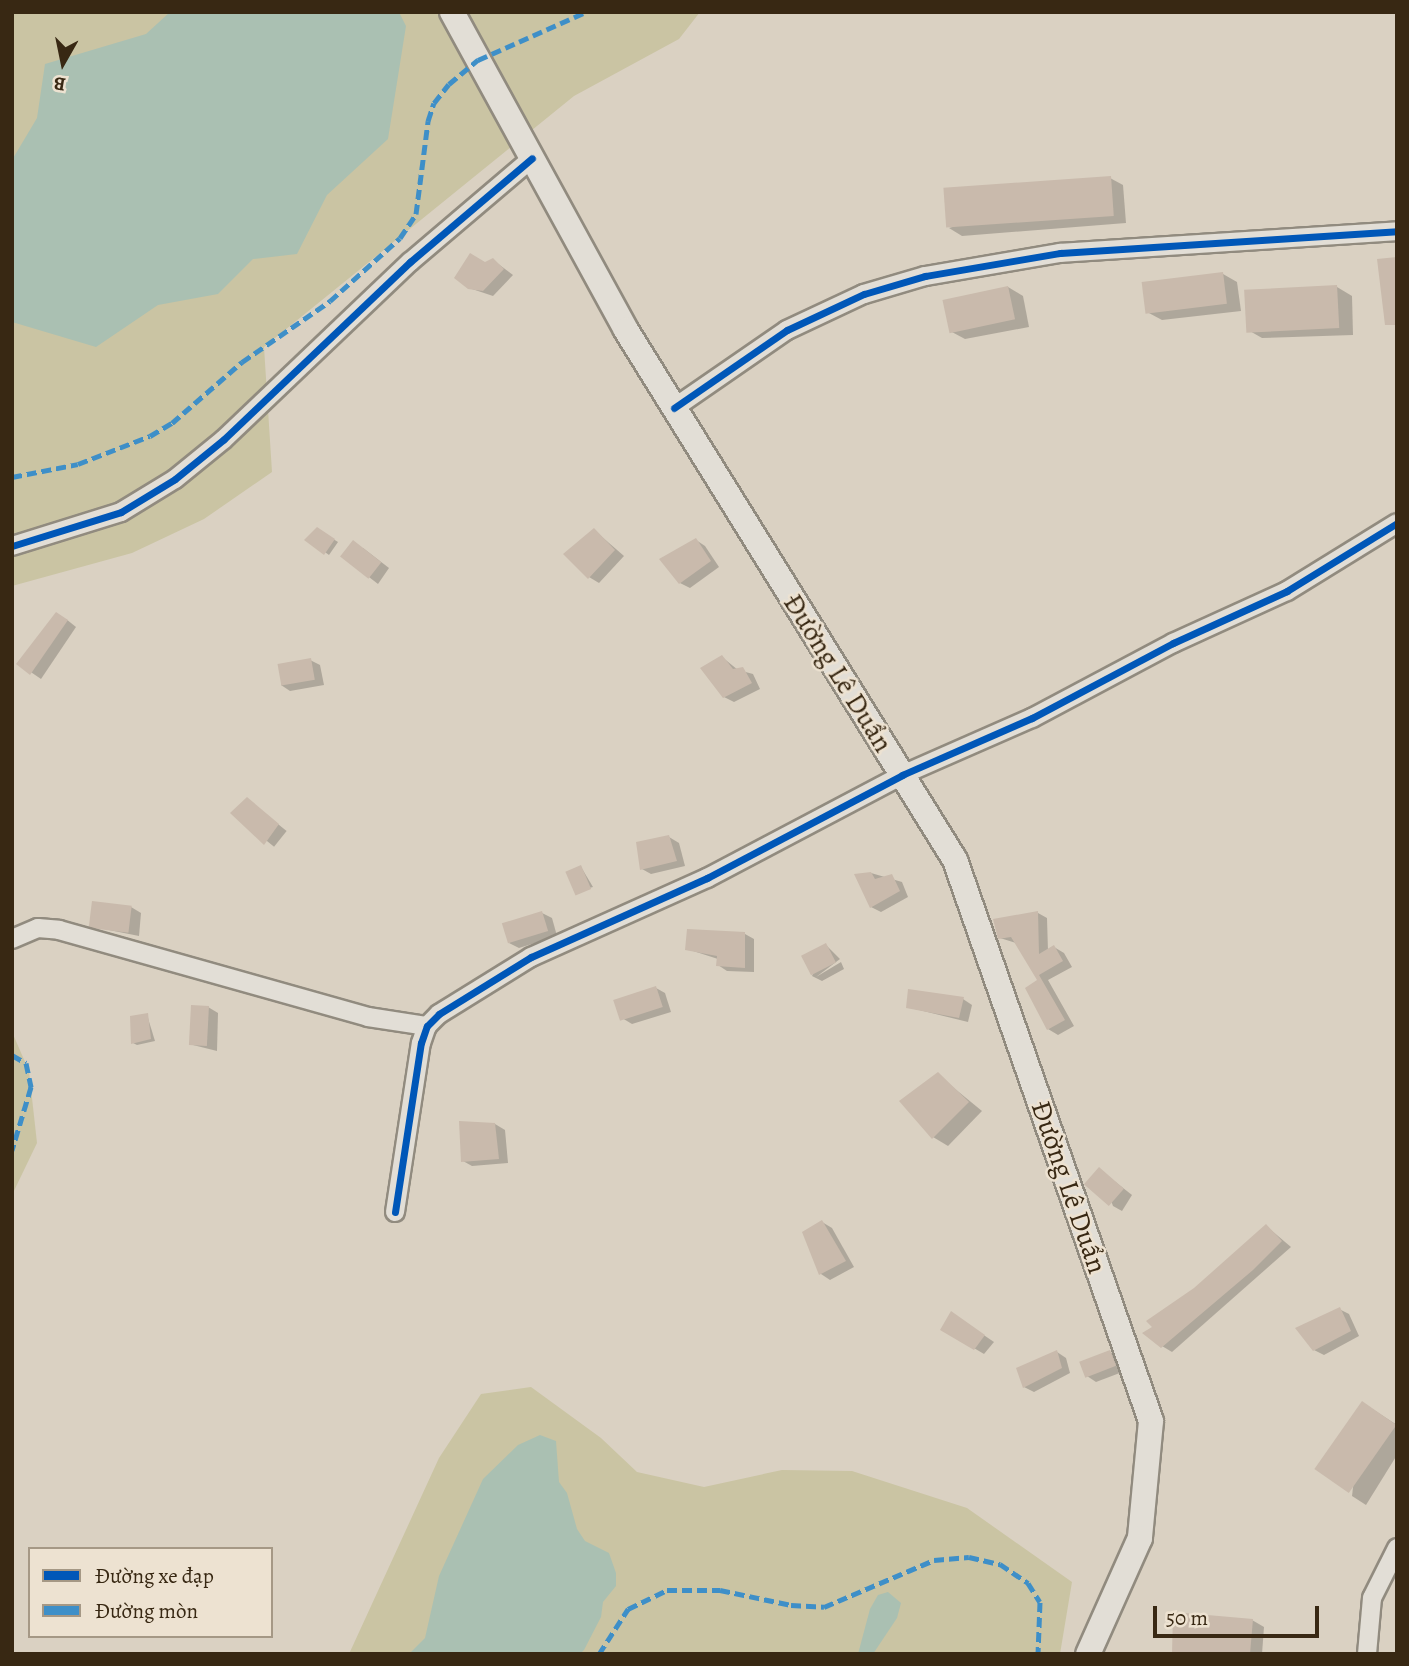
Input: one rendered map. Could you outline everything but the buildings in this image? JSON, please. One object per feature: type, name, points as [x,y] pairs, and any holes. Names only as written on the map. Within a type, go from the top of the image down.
[{"type":"main road","name":"Đường Lê Duẩn","points":[[452,12],[532,159],[674,408],[954,860],[1151,1421],[1140,1538],[1088,1654]]},
{"type":"street","points":[[12,546],[121,512],[175,479],[224,439],[410,262],[532,159]]},
{"type":"street","points":[[674,408],[787,330],[864,294],[925,276],[1060,253],[1397,231]]},
{"type":"street","points":[[12,939],[38,928],[59,930],[368,1017],[427,1026],[531,957],[707,878],[902,775],[1032,718],[1173,643],[1287,591],[1397,523]]},
{"type":"street","points":[[395,1212],[415,1076],[427,1026]]},
{"type":"street","points":[[1367,1654],[1372,1598],[1397,1548]]},
{"type":"shaded area","points":[[12,12],[700,12],[679,39],[574,96],[264,347],[272,472],[204,519],[132,553],[12,586]]},
{"type":"shaded area","points":[[170,12],[399,12],[406,26],[388,139],[327,195],[297,254],[253,259],[218,294],[158,305],[96,347],[12,322],[12,160],[37,118],[45,64],[146,34]]},
{"type":"shaded area","points":[[12,1032],[29,1071],[37,1143],[12,1195]]},
{"type":"shaded area","points":[[531,1387],[601,1438],[637,1472],[704,1487],[782,1470],[852,1471],[967,1508],[1072,1582],[1060,1654],[349,1654],[439,1458],[481,1394]]},
{"type":"shaded area","points":[[540,1435],[556,1441],[559,1482],[567,1493],[577,1529],[585,1541],[609,1553],[616,1573],[616,1586],[603,1602],[601,1617],[584,1650],[580,1654],[409,1654],[425,1638],[439,1576],[483,1479],[518,1445]]},
{"type":"shaded area","points":[[888,1592],[901,1603],[897,1618],[873,1654],[858,1654],[870,1609],[878,1595]]},
{"type":"marked path","points":[[12,477],[78,464],[150,436],[172,423],[242,362],[330,301],[400,238],[416,214],[428,121],[434,103],[449,84],[478,60],[586,12]]},
{"type":"marked path","points":[[12,1055],[26,1063],[31,1087],[12,1150]]},
{"type":"marked path","points":[[599,1654],[628,1609],[667,1590],[720,1590],[791,1605],[824,1607],[934,1560],[969,1557],[1000,1564],[1028,1583],[1040,1602],[1038,1654]]},
{"type":"cycle path","points":[[12,546],[121,512],[175,479],[224,439],[410,262],[532,158]]},
{"type":"cycle path","points":[[674,408],[787,330],[864,294],[925,276],[1060,253],[1397,231]]},
{"type":"cycle path","points":[[395,1212],[421,1043],[427,1026],[439,1014],[531,957],[707,878],[902,775],[1032,718],[1173,643],[1287,591],[1397,523]]}]
